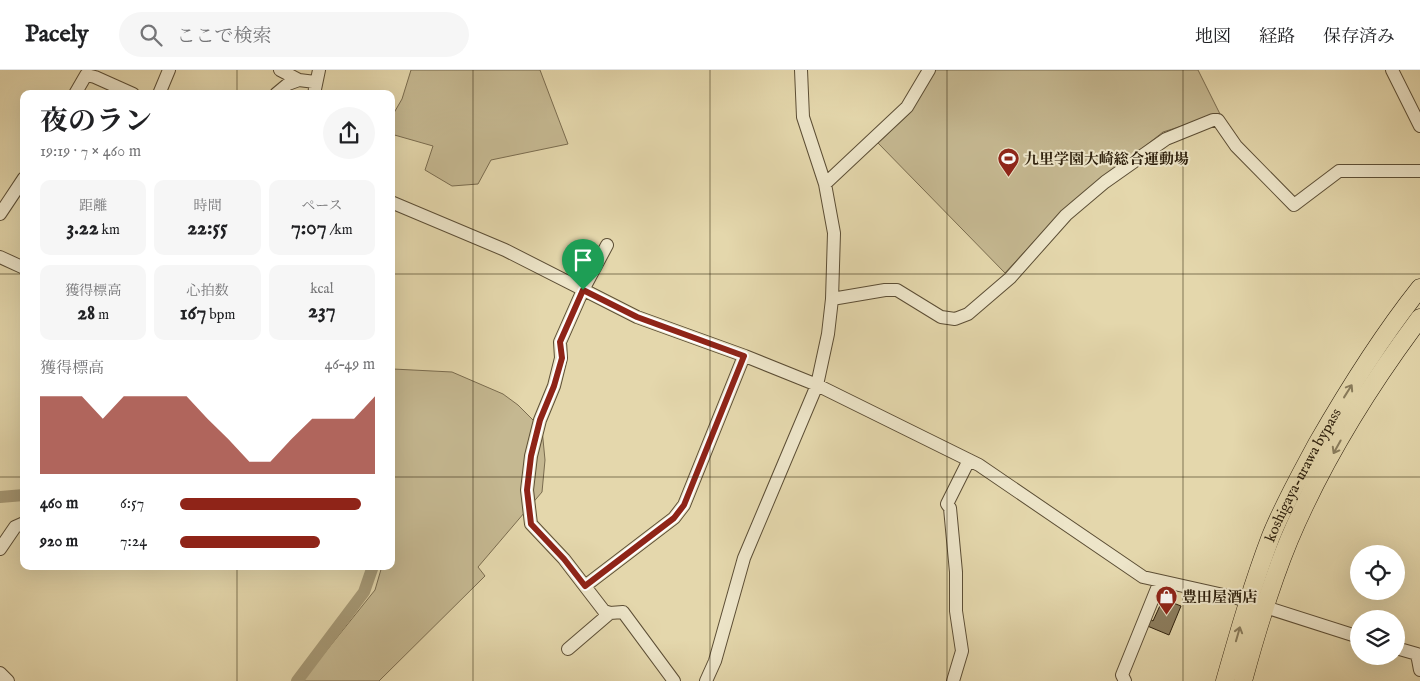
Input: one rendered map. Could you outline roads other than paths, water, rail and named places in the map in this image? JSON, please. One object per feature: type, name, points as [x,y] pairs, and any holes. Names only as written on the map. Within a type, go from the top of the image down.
[{"type":"highway","name":"koshigaya-urawa bypass","points":[[1243,681],[1256,604],[1271,536],[1303,470],[1338,408],[1373,352],[1420,288]]},
{"type":"highway","name":"koshigaya-urawa bypass","points":[[1225,681],[1256,604],[1321,475],[1362,401],[1386,364],[1420,318]]},
{"type":"street","points":[[161,90],[169,70]]},
{"type":"street","points":[[280,70],[299,80],[316,82]]},
{"type":"street","points":[[706,681],[714,661],[744,558],[817,385],[828,334],[832,299],[834,233],[825,184],[803,117],[801,70]]},
{"type":"street","points":[[825,184],[907,107],[929,70]]},
{"type":"street","points":[[1392,70],[1420,126]]},
{"type":"street","points":[[77,90],[86,75],[105,75],[127,90]]},
{"type":"street","points":[[281,90],[288,84],[299,80]]},
{"type":"street","points":[[832,299],[885,290],[897,290],[941,317],[955,319],[968,314],[1010,278],[1066,215],[1105,182],[1166,139],[1213,120],[1218,120],[1236,146],[1294,205],[1339,170],[1420,171]]},
{"type":"street","points":[[0,214],[20,184]]},
{"type":"street","points":[[395,204],[505,250],[637,317],[817,385],[969,460],[1143,578],[1256,604],[1350,634]]},
{"type":"street","points":[[607,245],[583,290],[560,342],[562,358],[554,386],[540,420],[531,456],[527,490],[531,524],[564,559],[604,611],[610,613],[623,612],[674,681]]},
{"type":"street","points":[[0,257],[20,266]]},
{"type":"street","points":[[585,586],[674,518],[684,505],[744,356]]},
{"type":"street","points":[[953,681],[962,651],[956,611],[956,572],[950,508],[947,504],[969,460]]},
{"type":"street","points":[[0,549],[15,527],[20,525]]},
{"type":"street","points":[[1125,681],[1122,675],[1160,581]]},
{"type":"street","points":[[568,649],[610,613]]},
{"type":"street","points":[[1405,651],[1418,655],[1420,670]]},
{"type":"street","points":[[0,673],[8,681]]},
{"type":"waterway","points":[[0,497],[20,495]]},
{"type":"waterway","points":[[297,681],[364,592],[372,570]]},
{"type":"place","name":"九里学園大崎総合運動場","points":[[1008,178]]},
{"type":"place","name":"豊田屋酒店","points":[[1166,616]]}]
